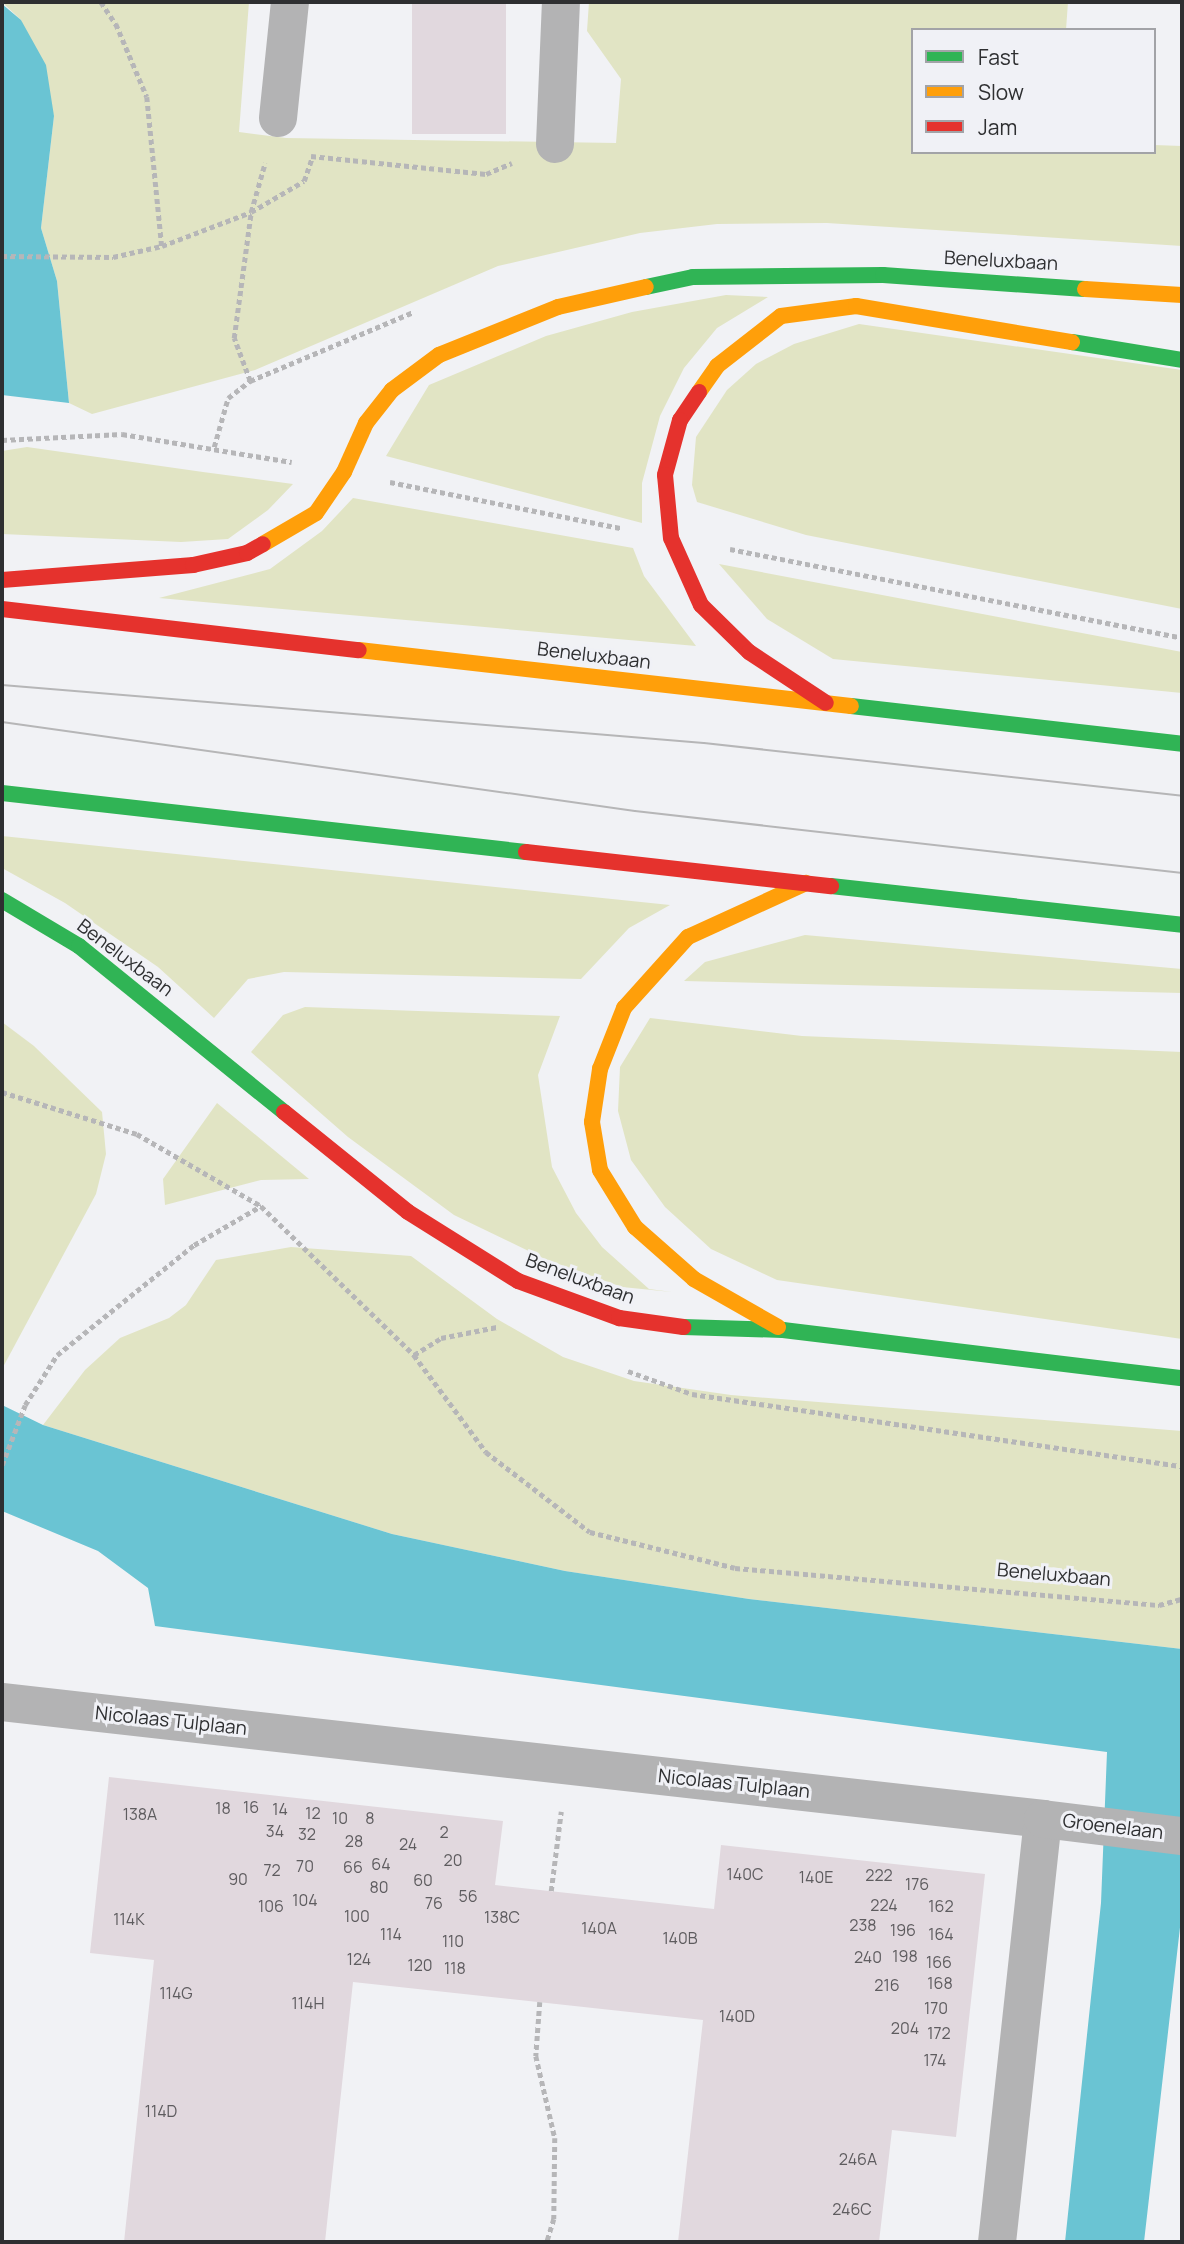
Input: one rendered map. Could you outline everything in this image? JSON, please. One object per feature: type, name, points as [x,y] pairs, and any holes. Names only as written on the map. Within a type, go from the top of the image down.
[{"type":"main road","name":"Beneluxbaan","points":[[2,580],[193,565],[247,553],[316,513],[344,472],[366,423],[392,390],[439,355],[558,307],[693,277],[883,275],[1182,295]]},
{"type":"main road","points":[[826,703],[749,652],[701,605],[671,538],[665,475],[680,420],[717,366],[781,316],[856,306],[1182,360]]},
{"type":"main road","name":"Beneluxbaan","points":[[2,609],[1182,744]]},
{"type":"main road","points":[[2,793],[1182,925]]},
{"type":"main road","points":[[783,1330],[694,1279],[635,1227],[600,1170],[592,1122],[600,1069],[624,1008],[688,937],[806,883]]},
{"type":"main road","name":"Beneluxbaan","points":[[2,900],[79,946],[408,1212],[517,1281],[619,1318],[664,1326],[783,1330],[1182,1378]]},
{"type":"street","points":[[278,118],[290,2]]},
{"type":"street","points":[[555,145],[561,2]]},
{"type":"street","name":"Nicolaas Tulplaan","points":[[2,1702],[1043,1819]]},
{"type":"street","points":[[997,2242],[1043,1819]]},
{"type":"street","name":"Groenelaan","points":[[1043,1819],[1182,1836]]},
{"type":"path","points":[[101,2],[116,24],[147,97],[162,246]]},
{"type":"path","points":[[278,118],[312,158],[486,174],[555,145]]},
{"type":"path","points":[[250,380],[233,338],[251,212],[278,118]]},
{"type":"path","points":[[2,256],[55,259],[113,257],[162,246],[251,212],[304,181],[312,158]]},
{"type":"path","points":[[2,440],[122,434],[344,472],[1182,638]]},
{"type":"path","name":"Beneluxbaan","points":[[2,1092],[137,1134],[261,1206],[414,1355],[486,1452],[590,1532],[735,1568],[1158,1605],[1182,1599]]},
{"type":"path","points":[[2,1465],[25,1405],[57,1355],[194,1245],[261,1206]]},
{"type":"path","points":[[414,1355],[441,1338],[494,1325],[506,1330]]},
{"type":"path","points":[[620,1368],[692,1394],[1182,1466]]},
{"type":"path","points":[[551,1891],[566,1766]]},
{"type":"path","points":[[540,2002],[536,2056],[555,2138],[554,2219],[547,2242]]},
{"type":"green space","points":[[2,2],[249,2],[239,132],[286,138],[616,143],[621,79],[587,31],[589,2],[1068,2],[1066,28],[911,28],[911,154],[1156,154],[1156,145],[1182,146],[1182,246],[827,223],[717,224],[640,233],[498,266],[255,370],[92,414],[69,403],[57,281],[41,228],[54,116],[21,20]]},
{"type":"green space","points":[[726,295],[768,297],[717,328],[684,368],[660,416],[642,483],[642,523],[386,456],[429,385],[546,336],[632,312]]},
{"type":"green space","points":[[859,324],[1182,370],[1182,609],[806,535],[697,502],[692,485],[696,437],[727,390],[756,364],[794,344]]},
{"type":"green space","points":[[27,447],[293,484],[268,510],[228,539],[181,542],[2,534],[2,451]]},
{"type":"green space","points":[[353,498],[633,548],[644,576],[696,646],[159,598],[270,569],[322,531]]},
{"type":"green space","points":[[719,564],[1182,652],[1182,693],[833,659],[767,619]]},
{"type":"green space","points":[[2,836],[670,905],[629,928],[581,979],[284,972],[248,979],[214,1018],[158,967],[65,903],[2,868]]},
{"type":"green space","points":[[805,935],[1182,969],[1182,993],[684,981],[705,962]]},
{"type":"green space","points":[[305,1007],[560,1016],[538,1075],[552,1167],[576,1213],[602,1247],[649,1289],[672,1292],[622,1287],[545,1259],[454,1215],[348,1137],[251,1052],[283,1015]]},
{"type":"green space","points":[[650,1018],[802,1036],[1182,1052],[1182,1339],[777,1280],[711,1249],[665,1207],[631,1160],[618,1111],[620,1067]]},
{"type":"green space","points":[[2,1022],[34,1046],[102,1112],[106,1154],[96,1194],[2,1369]]},
{"type":"green space","points":[[217,1103],[309,1179],[261,1180],[165,1205],[163,1179]]},
{"type":"green space","points":[[291,1247],[411,1256],[497,1319],[563,1357],[634,1381],[731,1395],[1182,1431],[1182,1649],[749,1599],[565,1571],[392,1534],[43,1425],[85,1370],[120,1338],[169,1318],[186,1305],[216,1260]]},
{"type":"water","points":[[2,4],[21,20],[46,65],[54,116],[41,228],[57,281],[69,403],[2,395]]},
{"type":"water","points":[[2,1405],[43,1425],[392,1534],[565,1571],[749,1599],[1182,1649],[1182,1910],[1144,2242],[1065,2242],[1101,1903],[1107,1752],[155,1626],[148,1588],[98,1551],[2,1511]]},
{"type":"building","points":[[412,2],[506,2],[506,134],[412,134]]},
{"type":"building","points":[[109,1777],[503,1821],[495,1885],[714,1909],[721,1845],[985,1874],[956,2137],[892,2130],[879,2242],[678,2242],[703,2020],[353,1982],[325,2242],[124,2242],[154,1960],[90,1953]]},
{"type":"tram line","points":[[2,685],[704,743],[1182,796]]},
{"type":"tram line","points":[[2,722],[635,811],[1182,873]]},
{"type":"traffic: fast","points":[[646,287],[693,277],[883,275],[1085,289]]},
{"type":"traffic: fast","points":[[1072,342],[1182,360]]},
{"type":"traffic: fast","points":[[851,706],[1182,744]]},
{"type":"traffic: fast","points":[[2,793],[526,852]]},
{"type":"traffic: fast","points":[[831,886],[1182,925]]},
{"type":"traffic: fast","points":[[2,900],[79,946],[284,1112]]},
{"type":"traffic: fast","points":[[683,1327],[783,1330],[1182,1378]]},
{"type":"traffic: slow","points":[[263,544],[316,513],[344,472],[366,423],[392,390],[439,355],[558,307],[646,287]]},
{"type":"traffic: slow","points":[[1085,289],[1182,295]]},
{"type":"traffic: slow","points":[[699,392],[717,366],[781,316],[856,306],[1072,342]]},
{"type":"traffic: slow","points":[[359,650],[851,706]]},
{"type":"traffic: slow","points":[[778,1327],[694,1279],[635,1227],[600,1170],[592,1122],[600,1069],[624,1008],[688,937],[806,883]]},
{"type":"traffic: jam","points":[[699,392],[680,420],[665,475],[671,538],[701,605],[749,652],[826,703]]},
{"type":"traffic: jam","points":[[2,580],[193,565],[247,553],[263,544]]},
{"type":"traffic: jam","points":[[2,609],[359,650]]},
{"type":"traffic: jam","points":[[526,852],[831,886]]},
{"type":"traffic: jam","points":[[284,1112],[408,1212],[518,1281],[619,1318],[683,1327]]}]
